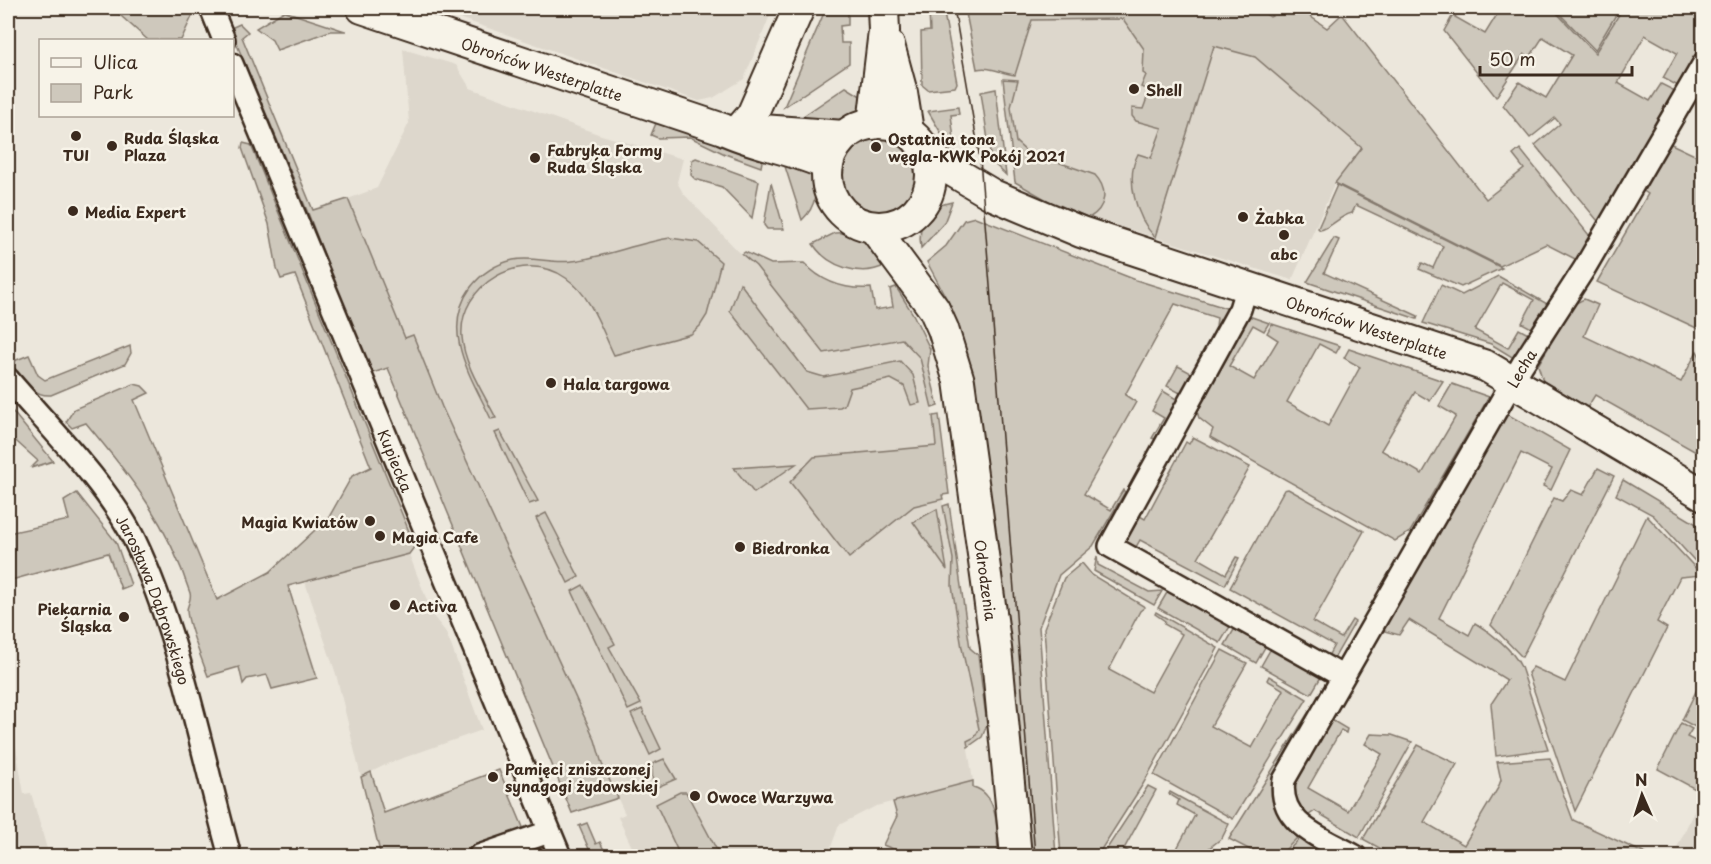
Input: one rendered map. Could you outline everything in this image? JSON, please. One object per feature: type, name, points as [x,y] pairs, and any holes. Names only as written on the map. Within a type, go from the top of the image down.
[{"type":"street","points":[[212,8],[224,39]]},
{"type":"street","name":"Obrońców Westerplatte","points":[[362,8],[732,129],[844,136]]},
{"type":"street","points":[[732,129],[752,116],[799,8]]},
{"type":"street","points":[[873,124],[883,19]]},
{"type":"street","points":[[883,19],[909,131]]},
{"type":"street","name":"Lecha","points":[[1355,856],[1298,824],[1288,812],[1282,788],[1288,770],[1342,676],[1368,637],[1514,381],[1584,269],[1704,63]]},
{"type":"street","name":"Kupiecka","points":[[234,69],[560,856]]},
{"type":"street","points":[[873,124],[890,124],[909,131],[921,142],[929,157],[932,172],[931,189],[925,203],[907,220],[896,226],[874,228],[858,224],[839,209],[830,196],[828,165],[832,153],[844,136],[873,124]]},
{"type":"street","name":"Obrońców Westerplatte","points":[[732,129],[748,140],[810,157],[828,165]]},
{"type":"street","name":"Obrońców Westerplatte","points":[[929,157],[1011,203],[1081,232],[1486,366],[1704,495]]},
{"type":"street","name":"Obrońców Westerplatte","points":[[931,189],[961,192],[1011,203]]},
{"type":"street","name":"Odrodzenia","points":[[907,220],[934,309],[950,350],[966,421],[996,648],[1016,856]]},
{"type":"street","name":"Odrodzenia","points":[[874,228],[934,309]]},
{"type":"street","points":[[1247,286],[1240,309],[1110,546],[1342,676]]},
{"type":"street","name":"Jarosława Dąbrowskiego","points":[[8,379],[106,495],[133,538],[164,616],[224,856]]},
{"type":"street","points":[[479,856],[549,832]]},
{"type":"shaded area","points":[[430,8],[773,8],[744,79],[713,98],[699,101]]},
{"type":"shaded area","points":[[1123,19],[1255,57],[1362,148],[1335,183],[1292,280],[1081,214],[1015,179],[1002,73],[1015,74],[1032,20]]},
{"type":"shaded area","points":[[403,49],[456,65],[470,88],[598,134],[683,159],[677,182],[683,193],[737,250],[756,266],[824,352],[901,338],[920,358],[932,411],[943,506],[953,559],[952,586],[962,648],[979,721],[977,734],[967,742],[973,781],[876,806],[839,825],[831,847],[839,856],[636,856],[618,817],[625,814],[602,764],[595,740],[442,407],[413,336],[405,339],[348,199],[377,188],[409,123]]},
{"type":"shaded area","points":[[409,554],[433,616],[445,631],[451,645],[482,730],[389,763],[361,777],[336,674],[305,582]]},
{"type":"shaded area","points":[[8,701],[24,794],[31,793],[49,856],[8,856]]},
{"type":"shaded area","points":[[1698,803],[1703,806],[1703,856],[1673,856]]},
{"type":"green space","points":[[112,8],[194,8],[181,39],[147,39]]},
{"type":"green space","points":[[826,8],[848,8],[848,25],[840,26],[841,43],[849,43],[849,63],[784,107]]},
{"type":"green space","points":[[920,8],[943,8],[957,83],[955,87],[928,90],[922,85],[921,32],[930,31],[929,12],[920,12]]},
{"type":"green space","points":[[965,8],[1257,8],[1270,17],[1272,16],[1262,8],[1298,8],[1327,28],[1342,14],[1486,199],[1524,169],[1513,155],[1520,149],[1593,240],[1581,262],[1546,244],[1500,266],[1335,183],[1362,148],[1255,57],[1214,46],[1155,237],[1148,229],[1138,209],[1134,197],[1132,174],[1138,154],[1151,158],[1162,128],[1136,121],[1132,116],[1132,108],[1143,109],[1150,90],[1141,87],[1146,75],[1143,73],[1144,49],[1123,19],[1032,20],[1015,75],[991,69],[977,69]]},
{"type":"green space","points":[[1457,8],[1460,8],[1455,17],[1485,34],[1501,8],[1552,8],[1595,53],[1623,8],[1689,8],[1700,14],[1703,9],[1703,40],[1678,86],[1663,78],[1677,53],[1645,35],[1618,83],[1650,101],[1661,84],[1675,91],[1602,226],[1535,145],[1560,124],[1555,118],[1530,138],[1503,105],[1519,82],[1546,98],[1572,55],[1543,37],[1530,57],[1524,54],[1496,97],[1444,31]]},
{"type":"green space","points":[[1554,8],[1620,8],[1595,50]]},
{"type":"green space","points":[[284,11],[345,31],[330,31],[277,50],[272,40],[256,28]]},
{"type":"green space","points":[[240,24],[248,32],[242,37],[313,210],[348,199],[405,338],[413,335],[442,407],[595,740],[602,764],[618,798],[572,813],[388,368],[370,374],[308,213],[232,33],[233,27]]},
{"type":"green space","points":[[1003,79],[1018,80],[1011,107],[1016,142],[1026,151],[1095,175],[1099,181],[1104,198],[1099,209],[1089,218],[1054,204],[1015,182]]},
{"type":"green space","points":[[846,87],[867,100],[852,116],[834,123],[793,123]]},
{"type":"green space","points":[[996,89],[1006,175],[991,161],[981,92]]},
{"type":"green space","points":[[958,107],[959,114],[951,115],[955,147],[941,133],[928,111]]},
{"type":"green space","points":[[657,121],[764,151],[761,167],[725,154],[690,137],[658,138],[651,135]]},
{"type":"green space","points":[[877,138],[891,141],[904,149],[912,162],[915,176],[912,190],[904,203],[891,211],[877,214],[863,211],[850,203],[842,190],[839,176],[842,162],[850,149],[863,141]]},
{"type":"green space","points":[[1665,141],[1703,159],[1703,331],[1597,282],[1648,194],[1639,188]]},
{"type":"green space","points":[[243,143],[251,145],[415,546],[409,554],[288,586],[317,678],[272,689],[267,675],[247,679],[243,684],[239,667],[208,676],[188,617],[190,593],[160,523],[119,463],[86,423],[72,428],[66,422],[74,409],[134,384],[142,386],[149,393],[134,400],[217,600],[270,572],[329,517],[352,476],[371,467],[295,275],[281,279],[277,269],[269,224],[242,148]]},
{"type":"green space","points":[[782,157],[808,171],[815,183],[813,203],[802,220]]},
{"type":"green space","points":[[696,158],[759,181],[752,218],[722,187],[695,179],[691,175],[692,160]]},
{"type":"green space","points":[[771,183],[784,229],[767,229],[764,225]]},
{"type":"green space","points":[[1337,185],[1502,268],[1461,287],[1419,269],[1422,263],[1433,268],[1443,246],[1356,205],[1352,213],[1320,230],[1318,228]]},
{"type":"green space","points":[[952,202],[944,223],[921,248],[922,224],[930,212],[943,204]]},
{"type":"green space","points":[[975,217],[1136,280],[1229,309],[1219,327],[1216,326],[1217,318],[1175,304],[1125,395],[1136,402],[1084,494],[1111,510],[1123,490],[1125,492],[1093,546],[1059,575],[1039,627],[1056,856],[1027,856],[969,364],[952,309],[927,262],[946,246],[964,220]]},
{"type":"green space","points":[[835,233],[852,234],[859,237],[886,265],[876,269],[856,270],[827,259],[813,244]]},
{"type":"green space","points":[[670,238],[698,242],[721,262],[707,315],[691,334],[614,355],[589,303],[575,285],[566,278],[549,270],[531,267],[513,269],[496,276],[482,287],[470,301],[464,318],[462,337],[470,369],[496,418],[491,419],[468,371],[458,337],[458,320],[462,304],[475,282],[495,267],[513,260],[572,261]]},
{"type":"green space","points":[[1334,238],[1339,240],[1324,273],[1418,316],[1417,319],[1307,282]]},
{"type":"green space","points":[[745,252],[771,264],[804,263],[826,280],[843,286],[871,288],[875,310],[893,307],[890,289],[896,287],[913,314],[930,349],[928,366],[938,406],[932,408],[920,358],[902,339],[824,353],[756,266],[742,254]]},
{"type":"green space","points":[[1498,276],[1549,305],[1535,330],[1522,323],[1534,300],[1502,283],[1475,330],[1508,348],[1519,329],[1532,336],[1517,360],[1491,344],[1423,323],[1441,285],[1462,295]]},
{"type":"green space","points":[[740,283],[807,372],[824,377],[900,361],[913,375],[920,403],[911,405],[904,386],[891,379],[850,388],[844,405],[840,407],[806,409],[730,311]]},
{"type":"green space","points":[[1584,299],[1598,305],[1584,336],[1681,382],[1697,351],[1703,362],[1703,456],[1595,395],[1587,408],[1543,381],[1538,365],[1574,304]]},
{"type":"green space","points":[[1243,314],[1269,323],[1264,331],[1253,325],[1229,366],[1254,380],[1278,340],[1267,333],[1272,324],[1340,346],[1336,353],[1319,344],[1287,402],[1328,426],[1360,367],[1344,358],[1349,349],[1443,381],[1430,401],[1415,392],[1381,450],[1422,474],[1456,416],[1439,406],[1452,384],[1489,397],[1410,532],[1395,541],[1210,437],[1213,429],[1199,418],[1195,405]]},
{"type":"green space","points":[[8,344],[14,361],[29,355],[38,375],[45,380],[130,346],[131,353],[125,364],[51,395],[44,395],[26,384],[8,361]]},
{"type":"green space","points":[[1178,366],[1193,374],[1182,394],[1167,386]]},
{"type":"green space","points":[[1163,391],[1178,400],[1155,439],[1152,438],[1164,418],[1152,411]]},
{"type":"green space","points":[[8,406],[53,461],[31,468],[38,461],[8,434]]},
{"type":"green space","points":[[1505,413],[1570,450],[1551,490],[1543,486],[1552,469],[1521,453],[1439,618],[1469,635],[1475,623],[1501,642],[1513,654],[1521,667],[1548,749],[1496,756],[1491,704],[1507,680],[1409,620],[1399,635],[1381,630]]},
{"type":"green space","points":[[939,415],[949,494],[942,495],[943,499],[914,506],[849,558],[790,482],[814,457],[936,446],[933,416]]},
{"type":"green space","points":[[500,431],[538,501],[529,504],[495,433]]},
{"type":"green space","points":[[1193,437],[1250,467],[1198,558],[1226,574],[1236,557],[1239,558],[1225,585],[1140,540],[1132,554],[1123,540],[1133,512],[1145,519],[1186,442],[1189,444]]},
{"type":"green space","points":[[796,464],[754,493],[734,468]]},
{"type":"green space","points":[[1598,468],[1614,476],[1522,657],[1491,625],[1554,498],[1562,501],[1571,490],[1583,495]]},
{"type":"green space","points":[[1623,480],[1703,528],[1703,570],[1653,515],[1616,495]]},
{"type":"green space","points":[[1288,489],[1364,531],[1313,622],[1341,638],[1352,620],[1355,622],[1332,662],[1326,660],[1334,645],[1230,588],[1284,490]]},
{"type":"green space","points":[[77,493],[116,542],[131,585],[121,589],[108,553],[8,581],[8,533],[69,520],[64,501]]},
{"type":"green space","points":[[949,504],[970,648],[978,655],[987,725],[982,737],[968,747],[967,741],[975,737],[979,729],[952,586],[953,559],[943,506]]},
{"type":"green space","points":[[937,509],[947,570],[913,522]]},
{"type":"green space","points":[[546,513],[579,577],[568,583],[536,518]]},
{"type":"green space","points":[[1647,516],[1702,575],[1680,577],[1657,622],[1667,628],[1575,811],[1528,673],[1533,667],[1565,682]]},
{"type":"green space","points":[[1097,556],[1098,565],[1149,592],[1162,591],[1154,605],[1094,571]]},
{"type":"green space","points":[[1082,563],[1092,575],[1145,607],[1140,611],[1109,670],[1150,692],[1182,634],[1164,624],[1165,621],[1155,614],[1156,612],[1218,648],[1143,784],[1097,856],[1061,856],[1044,628],[1064,578]]},
{"type":"green space","points":[[583,585],[615,644],[609,647],[641,704],[628,710],[572,591]]},
{"type":"green space","points":[[1179,589],[1234,620],[1220,643],[1158,608],[1168,591]]},
{"type":"green space","points":[[1238,623],[1269,640],[1256,663],[1225,645]]},
{"type":"green space","points":[[1274,643],[1324,672],[1311,694],[1261,666]]},
{"type":"green space","points":[[1222,650],[1247,663],[1211,726],[1252,748],[1284,690],[1267,680],[1269,676],[1307,699],[1233,819],[1154,775]]},
{"type":"green space","points":[[1703,677],[1703,731],[1682,720]]},
{"type":"green space","points":[[1313,705],[1317,707],[1280,772],[1302,833],[1279,856],[1262,856],[1229,839]]},
{"type":"green space","points":[[642,709],[661,749],[650,755],[631,714]]},
{"type":"green space","points":[[1325,716],[1347,729],[1346,733],[1341,730],[1308,788],[1348,811],[1382,754],[1365,744],[1371,734],[1392,735],[1412,742],[1359,837],[1315,811],[1302,820],[1288,796]]},
{"type":"green space","points":[[1681,723],[1692,729],[1687,737],[1703,745],[1703,782],[1699,791],[1658,769]]},
{"type":"green space","points":[[1418,745],[1457,764],[1424,822],[1464,845],[1498,788],[1501,780],[1497,762],[1550,758],[1573,820],[1650,856],[1394,856],[1363,839]]},
{"type":"green space","points":[[664,759],[676,779],[653,789],[652,764]]},
{"type":"green space","points":[[499,770],[525,832],[452,856],[381,856],[361,777],[371,772],[384,813]]},
{"type":"green space","points":[[973,781],[973,787],[982,791],[993,806],[997,826],[998,856],[911,856],[883,845],[897,816],[893,802]]},
{"type":"green space","points":[[1148,786],[1156,790],[1124,849],[1136,856],[1102,856]]},
{"type":"green space","points":[[680,792],[686,792],[720,856],[680,856],[656,804]]},
{"type":"green space","points":[[1170,792],[1229,824],[1222,838],[1199,856],[1173,856],[1195,815],[1177,805],[1179,800],[1169,794]]},
{"type":"green space","points":[[587,823],[596,844],[600,842],[607,856],[592,856],[579,826]]},
{"type":"green space","points":[[1304,834],[1343,856],[1283,856]]},
{"type":"tram line","points":[[954,8],[980,159],[1035,856]]},
{"type":"place","name":"Shell","points":[[1134,89]]},
{"type":"place","name":"TUI","points":[[76,136]]},
{"type":"place","name":"Ruda Śląska Plaza","points":[[112,146]]},
{"type":"place","name":"Ostatnia tona węgla-KWK Pokój 2021","points":[[876,147]]},
{"type":"place","name":"Fabryka Formy Ruda Śląska","points":[[535,158]]},
{"type":"place","name":"Media Expert","points":[[73,211]]},
{"type":"place","name":"Żabka","points":[[1243,217]]},
{"type":"place","name":"abc","points":[[1284,235]]},
{"type":"place","name":"Hala targowa","points":[[551,383]]},
{"type":"place","name":"Magia Kwiatów","points":[[370,521]]},
{"type":"place","name":"Magia Cafe","points":[[380,536]]},
{"type":"place","name":"Biedronka","points":[[740,547]]},
{"type":"place","name":"Activa","points":[[395,605]]},
{"type":"place","name":"Piekarnia Śląska","points":[[124,617]]},
{"type":"place","name":"Pamięci zniszczonej synagogi żydowskiej","points":[[493,777]]},
{"type":"place","name":"Owoce Warzywa","points":[[695,796]]}]
